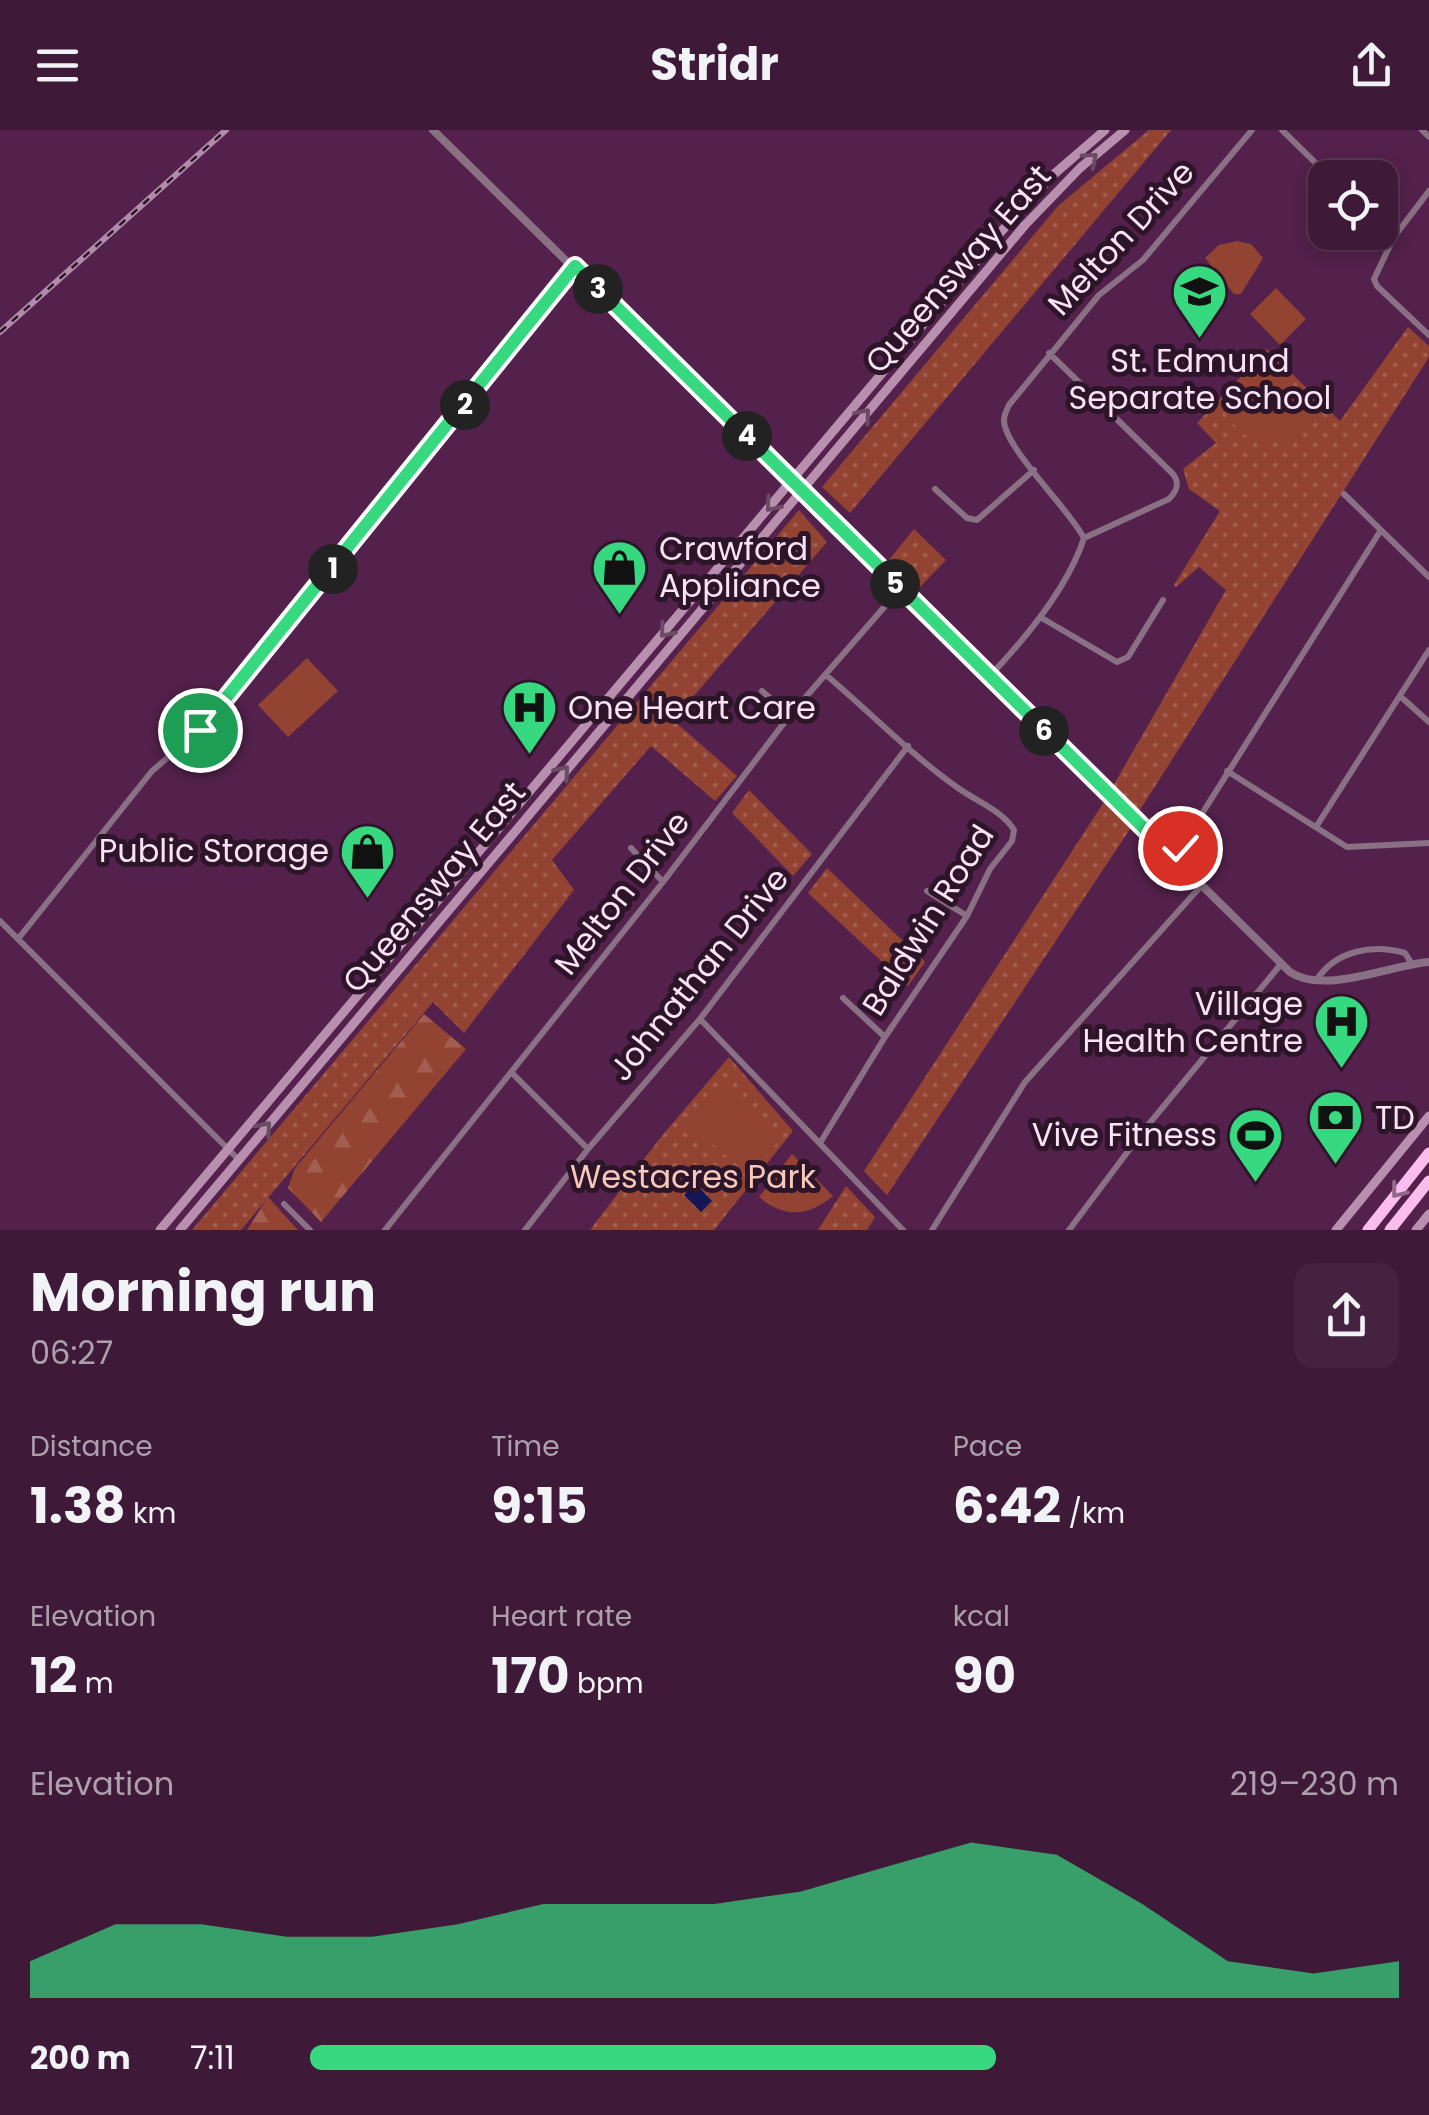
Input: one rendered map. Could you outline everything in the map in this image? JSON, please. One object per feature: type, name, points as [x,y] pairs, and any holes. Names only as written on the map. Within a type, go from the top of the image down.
[{"type":"highway","points":[[1368,1230],[1429,1152]]},
{"type":"highway","points":[[1390,1230],[1429,1180]]},
{"type":"main road","name":"Queensway East","points":[[160,1230],[1017,214],[1053,175],[1105,130]]},
{"type":"main road","name":"Queensway East","points":[[180,1230],[1044,202],[1126,130]]},
{"type":"main road","points":[[1336,1230],[1429,1116]]},
{"type":"main road","points":[[1416,1230],[1429,1214]]},
{"type":"street","points":[[433,130],[1281,964],[1302,979],[1316,981],[1429,962]]},
{"type":"street","name":"Melton Drive","points":[[1084,538],[1010,440],[1004,420],[1009,405],[1099,295],[1143,260],[1252,130]]},
{"type":"street","points":[[1282,130],[1313,160]]},
{"type":"street","points":[[1422,130],[1429,137]]},
{"type":"street","points":[[1398,232],[1429,190]]},
{"type":"street","points":[[1388,250],[1374,278],[1429,335]]},
{"type":"street","points":[[18,939],[152,771],[200,730],[575,266]]},
{"type":"street","points":[[990,676],[1040,616],[1084,538],[1169,499],[1176,491],[1173,474],[1049,353]]},
{"type":"street","points":[[935,488],[966,517],[975,520],[987,514],[1034,470]]},
{"type":"street","points":[[1344,494],[1429,577]]},
{"type":"street","points":[[1174,858],[1381,530]]},
{"type":"street","name":"Melton Drive","points":[[384,1230],[663,882],[790,715],[900,589]]},
{"type":"street","points":[[1040,616],[1117,662],[1128,658],[1164,600]]},
{"type":"street","points":[[1316,827],[1429,650]]},
{"type":"street","name":"Baldwin Road","points":[[820,1144],[885,1037],[967,916],[990,870],[1012,842],[1014,830],[1007,820],[957,788],[826,675]]},
{"type":"street","points":[[762,690],[790,715]]},
{"type":"street","points":[[1400,696],[1429,722]]},
{"type":"street","name":"Johnathan Drive","points":[[525,1230],[588,1149],[700,1019],[908,746]]},
{"type":"street","points":[[1227,772],[1347,846],[1429,843]]},
{"type":"street","points":[[632,848],[663,882]]},
{"type":"street","points":[[932,1230],[1025,1082],[1202,886]]},
{"type":"street","points":[[927,891],[967,916]]},
{"type":"street","points":[[0,921],[239,1160]]},
{"type":"street","points":[[1316,981],[1330,965],[1360,950],[1380,947],[1406,953],[1412,964]]},
{"type":"street","points":[[1068,1230],[1144,1130],[1281,964]]},
{"type":"street","points":[[844,998],[885,1037]]},
{"type":"street","points":[[700,1019],[903,1230]]},
{"type":"street","points":[[512,1073],[588,1149]]},
{"type":"street","points":[[284,1204],[310,1230]]},
{"type":"green space","points":[[1149,130],[1171,130],[850,513],[822,487],[1058,206]]},
{"type":"green space","points":[[1237,241],[1251,244],[1263,258],[1241,294],[1234,294],[1205,258],[1219,245]]},
{"type":"green space","points":[[1276,288],[1306,319],[1280,345],[1250,314]]},
{"type":"green space","points":[[1408,327],[1429,346],[1429,357],[1138,813],[1113,786],[1226,590],[1199,567],[1174,585],[1220,511],[1189,489],[1183,469],[1216,443],[1197,423],[1267,349],[1340,421]]},
{"type":"green space","points":[[1269,374],[1313,417],[1278,441],[1257,441],[1246,436],[1225,414],[1261,375]]},
{"type":"green space","points":[[799,510],[827,542],[673,720],[737,776],[715,801],[651,746],[552,860],[574,890],[464,1033],[433,1002],[241,1230],[192,1230]]},
{"type":"green space","points":[[914,529],[946,560],[919,588],[888,561]]},
{"type":"green space","points":[[307,658],[338,691],[288,737],[258,705]]},
{"type":"green space","points":[[749,790],[812,854],[793,876],[732,813]]},
{"type":"green space","points":[[1104,802],[1132,826],[887,1195],[864,1171]]},
{"type":"green space","points":[[827,868],[925,962],[908,986],[808,893]]},
{"type":"green space","points":[[424,1014],[466,1049],[321,1222],[288,1188],[295,1168]]},
{"type":"green space","name":"Westacres Park","points":[[729,1057],[793,1131],[714,1230],[590,1230],[661,1137]]},
{"type":"green space","points":[[722,1089],[781,1138],[750,1175],[691,1126]]},
{"type":"green space","points":[[792,1154],[833,1196],[814,1208],[796,1212],[778,1209],[759,1197]]},
{"type":"green space","points":[[846,1186],[875,1217],[867,1230],[818,1230]]},
{"type":"green space","points":[[268,1197],[298,1230],[247,1230]]},
{"type":"shaded area","points":[[695,1183],[712,1201],[701,1212],[684,1195]]},
{"type":"railway","points":[[0,332],[226,130]]},
{"type":"place","name":"St. Edmund Separate School","points":[[1200,341]]},
{"type":"place","name":"Crawford Appliance","points":[[620,616]]},
{"type":"place","name":"One Heart Care","points":[[529,757]]},
{"type":"place","name":"Public Storage","points":[[368,900]]},
{"type":"place","name":"Village Health Centre","points":[[1342,1071]]},
{"type":"place","name":"TD","points":[[1336,1167]]},
{"type":"place","name":"Vive Fitness","points":[[1256,1184]]},
{"type":"route","points":[[200,730],[575,266],[1174,858],[1180,848]]}]
